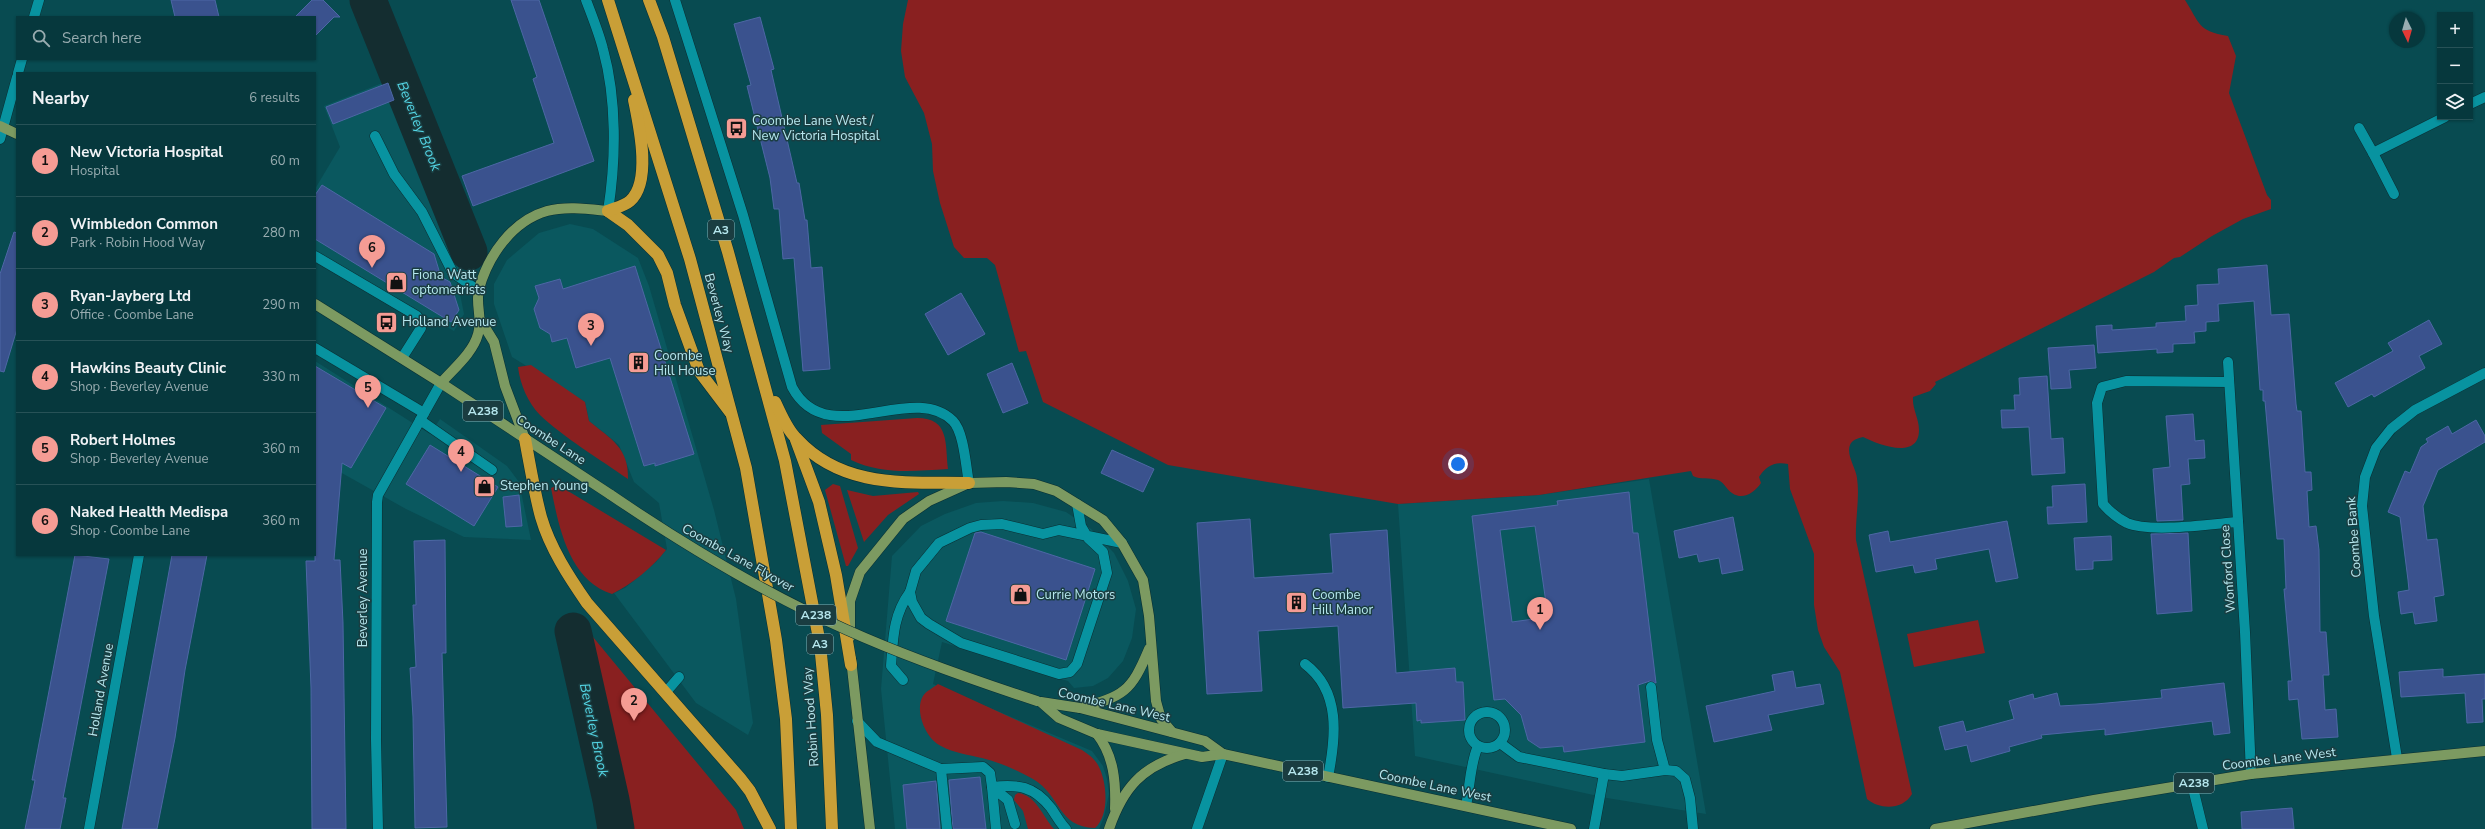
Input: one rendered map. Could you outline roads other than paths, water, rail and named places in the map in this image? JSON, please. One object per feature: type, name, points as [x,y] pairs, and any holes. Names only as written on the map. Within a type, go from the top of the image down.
[{"type":"highway","name":"Beverley Way","points":[[608,0],[625,49],[690,259],[734,418],[746,468],[776,640]]},
{"type":"highway","name":"Beverley Way","points":[[649,0],[663,37],[764,381],[785,461]]},
{"type":"highway","points":[[608,211],[630,201],[636,193],[642,168],[638,120],[625,49]]},
{"type":"highway","points":[[608,211],[628,225],[658,255],[667,273],[675,305],[699,371],[734,418]]},
{"type":"highway","points":[[764,381],[796,439],[820,510],[836,575],[851,666]]},
{"type":"highway","points":[[525,439],[542,518],[556,552],[570,580],[587,603],[666,692],[750,791],[770,829]]},
{"type":"highway","points":[[796,439],[821,460],[844,473],[878,481],[969,483]]},
{"type":"highway","name":"Robin Hood Way","points":[[785,461],[820,644],[827,715],[832,829]]},
{"type":"highway","name":"Robin Hood Way","points":[[776,640],[786,719],[791,829]]},
{"type":"main road","points":[[2,127],[16,134]]},
{"type":"main road","points":[[441,383],[473,344],[481,321],[479,290],[495,251],[506,238],[529,219],[546,211],[565,208],[608,211]]},
{"type":"main road","name":"Coombe Lane","points":[[316,305],[441,383],[611,495]]},
{"type":"main road","points":[[481,321],[494,342],[505,386],[525,439]]},
{"type":"main road","points":[[870,829],[851,666],[850,601],[860,572],[903,519],[929,501],[969,483],[1006,482],[1034,484],[1056,491],[1103,520],[1122,543],[1143,580],[1149,616],[1150,646],[1156,701],[1161,719],[1172,732]]},
{"type":"main road","name":"Coombe Lane Flyover","points":[[611,495],[694,549],[799,607],[900,652],[1039,702]]},
{"type":"main road","points":[[1080,708],[1105,701],[1122,692],[1137,677],[1150,646]]},
{"type":"main road","name":"Coombe Lane West","points":[[1039,702],[1080,708],[1205,741],[1223,754]]},
{"type":"main road","name":"Coombe Lane West","points":[[1039,702],[1059,718],[1097,734],[1187,754],[1202,756],[1223,754],[1571,829]]},
{"type":"main road","points":[[1097,734],[1105,744],[1116,779],[1115,811]]},
{"type":"main road","name":"Coombe Lane West","points":[[1935,829],[2251,774],[2397,758],[2485,751]]},
{"type":"main road","points":[[1109,829],[1115,811],[1128,787],[1142,773],[1170,758],[1187,754]]},
{"type":"street","points":[[34,16],[39,0]]},
{"type":"street","points":[[586,0],[604,50],[612,103],[614,174],[608,211]]},
{"type":"street","points":[[675,0],[740,208],[792,387],[797,396],[810,410],[821,415],[834,416],[908,409],[929,409],[944,414],[954,422],[961,440],[969,483]]},
{"type":"street","points":[[18,72],[22,60]]},
{"type":"street","points":[[0,139],[2,127],[16,80]]},
{"type":"street","points":[[2473,103],[2485,97]]},
{"type":"street","points":[[2373,153],[2439,120]]},
{"type":"street","points":[[2359,128],[2394,194]]},
{"type":"street","points":[[374,136],[394,174],[422,212],[453,273],[479,290]]},
{"type":"street","points":[[316,257],[417,316],[421,328],[402,358]]},
{"type":"street","points":[[316,349],[422,416],[492,470]]},
{"type":"street","name":"Wonford Close","points":[[2228,362],[2251,774]]},
{"type":"street","name":"Coombe Bank","points":[[2397,758],[2374,616],[2362,506],[2365,477],[2376,448],[2391,429],[2415,410],[2485,373]]},
{"type":"street","points":[[2229,382],[2126,381],[2102,387],[2097,403],[2103,504],[2114,516],[2129,524],[2168,528],[2238,522]]},
{"type":"street","name":"Beverley Avenue","points":[[378,829],[376,740],[377,502],[378,495],[441,383]]},
{"type":"street","points":[[910,592],[914,610],[921,618],[961,643],[1059,674],[1070,672],[1077,664],[1107,573],[1103,552],[1088,538],[1081,526],[1077,504]]},
{"type":"street","points":[[903,680],[891,666],[893,632],[900,605],[910,592],[916,571],[931,551],[949,537],[970,528],[1002,524],[1043,534],[1059,530],[1088,538],[1122,543]]},
{"type":"street","name":"Holland Avenue","points":[[89,829],[139,556]]},
{"type":"street","points":[[1305,664],[1315,671],[1329,691],[1334,732],[1328,777]]},
{"type":"street","points":[[666,692],[679,677]]},
{"type":"street","points":[[1651,687],[1657,740],[1665,770]]},
{"type":"street","points":[[1482,713],[1494,714],[1502,721],[1505,732],[1500,743],[1490,748],[1478,746],[1470,737],[1470,725],[1477,716],[1482,713]]},
{"type":"street","points":[[858,721],[877,742],[941,770],[983,767],[990,773],[996,829]]},
{"type":"street","points":[[1500,743],[1519,757],[1604,774],[1622,776],[1665,770],[1676,771],[1685,779],[1690,798],[1693,829]]},
{"type":"street","points":[[1466,806],[1472,772],[1472,760],[1478,746]]},
{"type":"street","points":[[1197,829],[1223,754]]},
{"type":"street","points":[[941,770],[947,829]]},
{"type":"street","points":[[1594,829],[1604,774]]},
{"type":"street","points":[[2192,784],[2202,829]]},
{"type":"street","points":[[992,787],[1021,786],[1030,789],[1050,807],[1066,829]]},
{"type":"street","points":[[992,787],[1008,800],[1015,824]]},
{"type":"waterway","name":"Beverley Brook","points":[[368,0],[469,252]]},
{"type":"waterway","name":"Beverley Brook","points":[[573,631],[611,800],[616,829]]},
{"type":"place","name":"Coombe Lane West / New Victoria Hospital","points":[[736,128]]},
{"type":"place","name":"Naked Health Medispa","points":[[372,268]]},
{"type":"place","name":"Fiona Watt optometrists","points":[[396,282]]},
{"type":"place","name":"Holland Avenue","points":[[387,322]]},
{"type":"place","name":"Ryan-Jayberg Ltd","points":[[591,346]]},
{"type":"place","name":"Coombe Hill House","points":[[638,363]]},
{"type":"place","name":"Robert Holmes","points":[[368,408]]},
{"type":"place","name":"Hawkins Beauty Clinic","points":[[461,472]]},
{"type":"place","name":"Stephen Young","points":[[485,486]]},
{"type":"place","name":"Currie Motors","points":[[1021,595]]},
{"type":"place","name":"Coombe Hill Manor","points":[[1296,602]]},
{"type":"place","name":"New Victoria Hospital","points":[[1540,630]]},
{"type":"place","name":"Wimbledon Common","points":[[634,721]]}]
